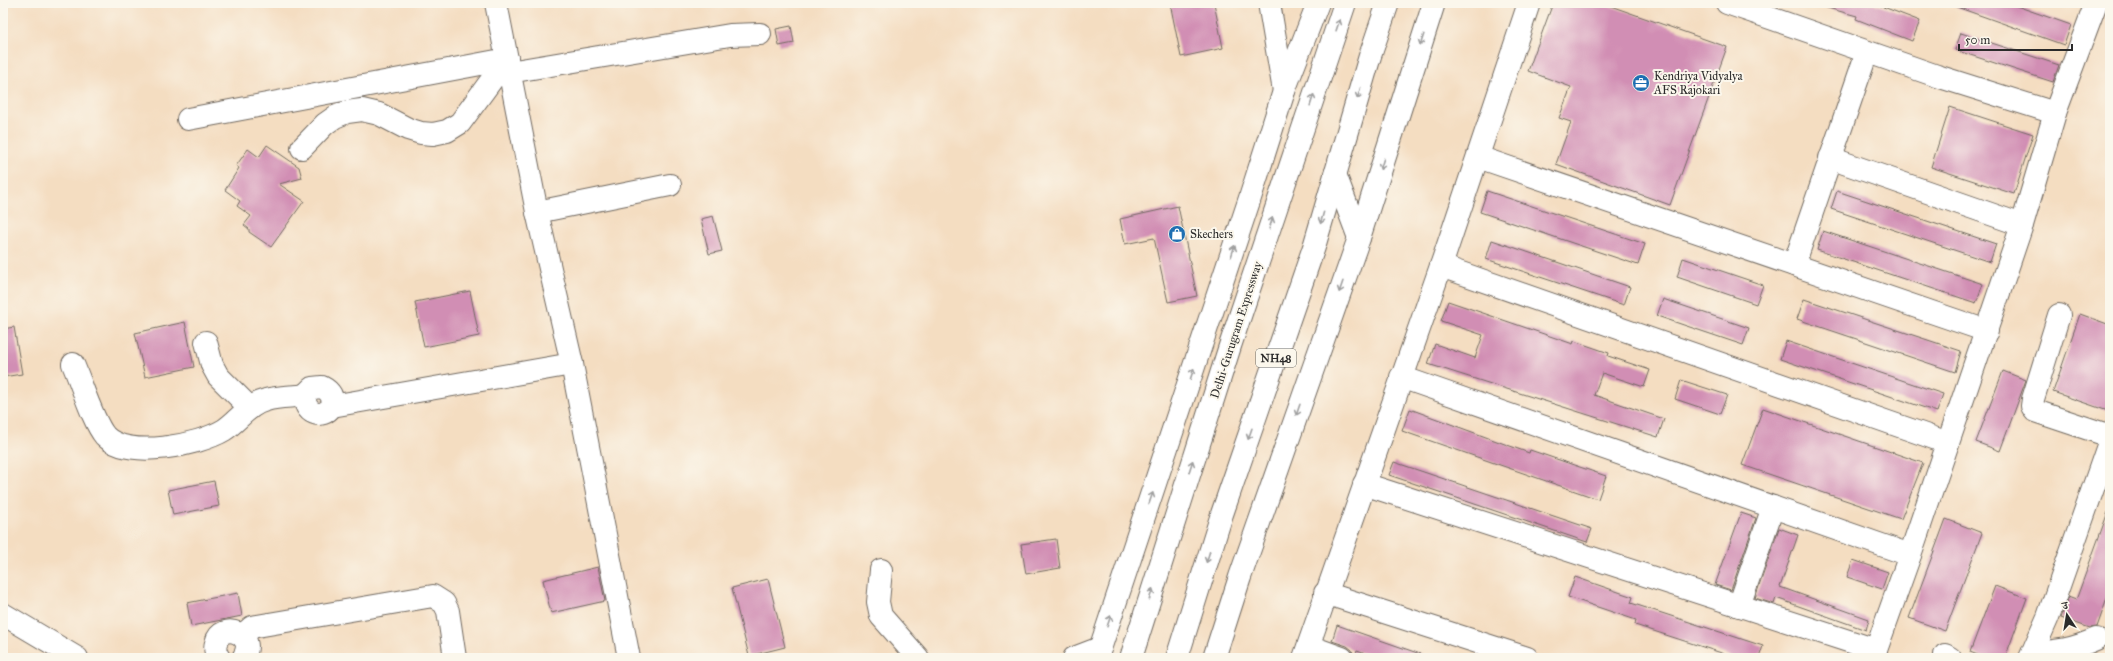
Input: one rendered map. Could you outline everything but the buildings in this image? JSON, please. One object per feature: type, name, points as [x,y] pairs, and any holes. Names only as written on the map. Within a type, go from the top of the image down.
[{"type":"main road","points":[[496,3],[537,212],[572,364],[629,658]]},
{"type":"main road","points":[[1269,3],[1284,92]]},
{"type":"main road","points":[[1074,658],[1099,653],[1284,92],[1318,3]]},
{"type":"main road","name":"Delhi-Gurugram Expressway","points":[[1131,658],[1230,346],[1345,3]]},
{"type":"main road","name":"NH48","points":[[1177,658],[1222,514],[1314,247],[1370,56],[1388,3]]},
{"type":"main road","points":[[1214,658],[1240,577],[1359,238],[1434,3]]},
{"type":"main road","points":[[1342,658],[1306,652],[1325,593],[1478,157],[1529,3]]},
{"type":"main road","points":[[1727,3],[1937,76],[2055,114]]},
{"type":"main road","points":[[1364,484],[1739,606],[1874,654],[1910,555],[1987,331],[2022,225],[2055,114],[2096,3]]},
{"type":"main road","points":[[188,119],[508,65],[730,35],[760,34]]},
{"type":"main road","points":[[1794,266],[1867,52]]},
{"type":"main road","points":[[302,148],[325,124],[335,117],[347,112],[362,110],[379,114],[408,129],[421,133],[433,134],[447,131],[460,123],[508,65]]},
{"type":"main road","points":[[1478,157],[1987,331]]},
{"type":"main road","points":[[1830,158],[2022,225]]},
{"type":"main road","points":[[1335,174],[1359,238]]},
{"type":"main road","points":[[537,212],[670,185]]},
{"type":"main road","points":[[1440,266],[1948,443]]},
{"type":"main road","points":[[2059,315],[2032,398],[2032,406],[2035,411],[2110,436]]},
{"type":"main road","points":[[206,342],[212,365],[218,376],[250,408]]},
{"type":"main road","points":[[73,364],[97,422],[105,436],[115,444],[128,448],[145,449],[175,445],[212,436],[230,426],[250,408],[266,400],[306,396],[305,405],[308,409],[316,414],[325,413],[332,406],[572,364]]},
{"type":"main road","points":[[1401,377],[1910,555]]},
{"type":"main road","points":[[2031,655],[2048,618],[2110,440]]},
{"type":"main road","points":[[1739,606],[1773,507]]},
{"type":"main road","points":[[881,570],[878,602],[881,616],[918,658]]},
{"type":"main road","points":[[1325,593],[1525,658]]},
{"type":"main road","points":[[242,636],[257,626],[433,596],[444,603],[448,611],[455,658]]},
{"type":"main road","points":[[3,614],[77,658]]},
{"type":"main road","points":[[219,658],[215,652],[215,646],[220,636],[230,631],[242,636],[247,643],[247,648],[243,658]]},
{"type":"main road","points":[[2031,655],[2059,652],[2076,648],[2096,639]]},
{"type":"place","name":"Kendriya Vidyalya AFS Rajokari","points":[[1641,83]]},
{"type":"place","name":"Skechers","points":[[1177,234]]}]
